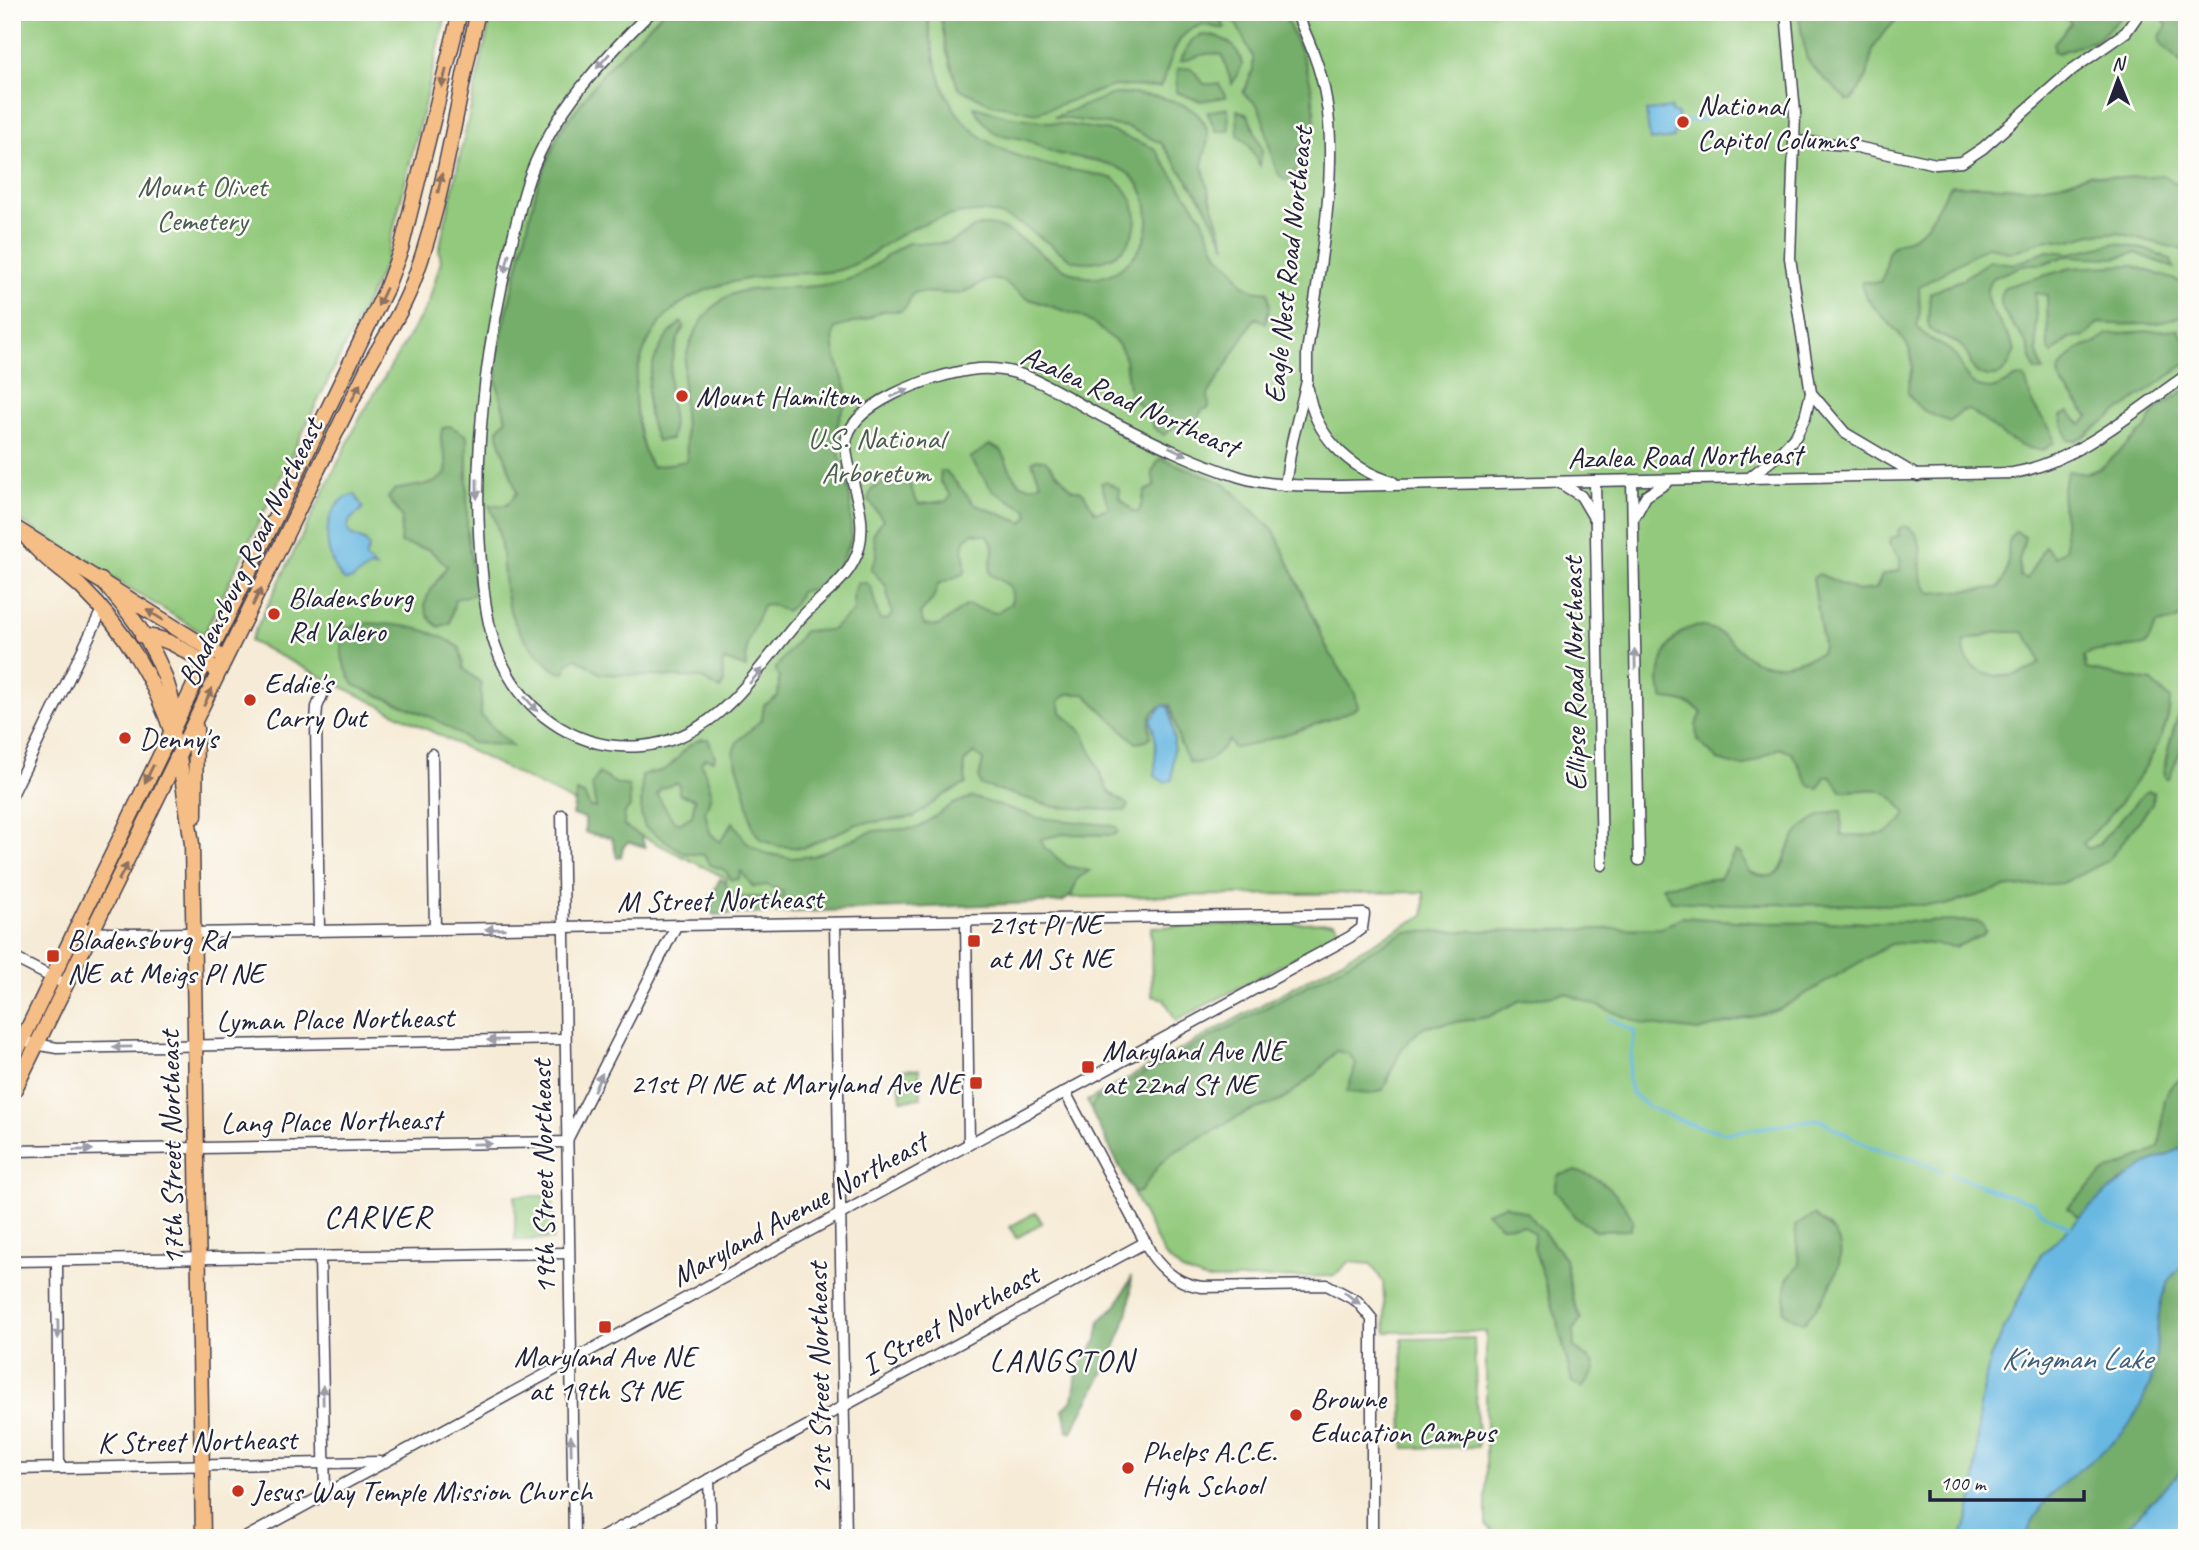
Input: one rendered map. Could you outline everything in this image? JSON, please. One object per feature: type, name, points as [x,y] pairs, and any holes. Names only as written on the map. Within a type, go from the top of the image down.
[{"type":"main road","name":"Bladensburg Road Northeast","points":[[85,928],[173,725],[292,485],[395,268],[460,12]]},
{"type":"main road","name":"Bladensburg Road Northeast","points":[[12,1095],[29,1043],[59,980],[179,758],[416,276],[478,12]]},
{"type":"main road","points":[[292,485],[307,493]]},
{"type":"main road","points":[[271,527],[287,535]]},
{"type":"main road","points":[[18,530],[40,540],[101,580],[223,665]]},
{"type":"main road","points":[[18,530],[34,549],[102,610],[124,637],[173,725]]},
{"type":"main road","points":[[101,580],[146,636],[165,672],[173,725]]},
{"type":"main road","points":[[124,637],[146,636],[207,656]]},
{"type":"main road","points":[[191,832],[197,808],[196,723]]},
{"type":"main road","name":"17th Street Northeast","points":[[173,725],[191,832],[203,1538]]},
{"type":"main road","name":"Bladensburg Road Northeast","points":[[12,1061],[29,1043]]},
{"type":"street","name":"Azalea Road Northeast","points":[[651,12],[581,87],[550,134],[533,168],[502,285],[484,388],[477,495],[480,551],[491,632],[500,658],[515,683],[554,725],[573,737],[594,743],[643,745],[686,735],[728,705],[757,676],[801,618],[846,575],[856,557],[862,519],[846,450],[852,426],[876,404],[932,380],[976,369],[1019,372],[1106,418],[1224,471],[1251,480],[1285,485],[1919,476],[2021,471],[2056,459],[2187,375]]},
{"type":"street","name":"Eagle Nest Road Northeast","points":[[1285,485],[1307,381],[1330,137],[1321,75],[1296,12]]},
{"type":"street","points":[[1748,479],[1778,455],[1796,436],[1805,417],[1811,393],[1791,266],[1789,213],[1794,141],[1793,76],[1786,12]]},
{"type":"street","points":[[1794,141],[1847,145],[1936,164],[1962,162],[1983,148],[2073,69],[2126,32],[2140,12]]},
{"type":"street","name":"Azalea Road Northeast","points":[[1307,381],[1315,417],[1330,442],[1369,473],[1403,485]]},
{"type":"street","points":[[1811,393],[1845,433],[1919,476]]},
{"type":"street","points":[[1633,525],[1646,496],[1672,480]]},
{"type":"street","name":"Ellipse Road Northeast","points":[[1595,481],[1602,865]]},
{"type":"street","points":[[1632,481],[1639,860]]},
{"type":"street","points":[[1558,482],[1581,496],[1596,524]]},
{"type":"street","points":[[12,795],[16,778],[102,610]]},
{"type":"street","points":[[319,931],[316,721],[317,706],[322,695]]},
{"type":"street","points":[[432,754],[435,929]]},
{"type":"street","name":"19th Street Northeast","points":[[562,815],[573,1538]]},
{"type":"street","name":"M Street Northeast","points":[[85,928],[193,933],[1364,914]]},
{"type":"street","name":"Maryland Avenue Northeast","points":[[245,1538],[1350,937],[1362,928],[1364,914]]},
{"type":"street","points":[[966,921],[969,1144]]},
{"type":"street","name":"21st Street Northeast","points":[[835,923],[846,1538]]},
{"type":"street","points":[[566,1142],[676,926]]},
{"type":"street","points":[[12,957],[59,980]]},
{"type":"street","name":"Lyman Place Northeast","points":[[29,1043],[195,1045],[565,1039]]},
{"type":"street","points":[[1065,1092],[1146,1242],[1165,1271],[1191,1285],[1213,1287],[1327,1285],[1357,1301],[1372,1319],[1372,1538]]},
{"type":"street","name":"Lang Place Northeast","points":[[12,1151],[566,1142]]},
{"type":"street","name":"I Street Northeast","points":[[601,1538],[1146,1242]]},
{"type":"street","points":[[12,1261],[568,1253]]},
{"type":"street","points":[[320,1257],[325,1494]]},
{"type":"street","points":[[57,1261],[59,1468]]},
{"type":"street","name":"K Street Northeast","points":[[12,1468],[383,1462]]},
{"type":"street","points":[[709,1479],[711,1538]]},
{"type":"green space","name":"Mount Olivet Cemetery","points":[[12,12],[447,12],[385,264],[204,634],[12,516]]},
{"type":"green space","name":"U.S. National Arboretum","points":[[492,12],[2187,12],[2187,1145],[2040,1256],[1990,1358],[1979,1411],[1975,1492],[1962,1538],[1500,1538],[1486,1525],[1486,1332],[1386,1332],[1383,1282],[1371,1264],[1349,1262],[1334,1276],[1207,1280],[1182,1271],[1164,1255],[1087,1101],[1424,915],[1424,892],[725,903],[726,878],[250,641],[360,418],[428,304],[441,261],[439,250]]},
{"type":"green space","points":[[663,12],[927,12],[938,71],[947,95],[958,114],[974,131],[994,145],[1019,157],[1114,179],[1127,192],[1134,207],[1136,222],[1132,236],[1123,249],[1110,258],[1093,262],[1072,260],[1030,230],[1007,218],[984,212],[961,214],[914,228],[863,260],[843,269],[758,277],[710,289],[688,299],[670,312],[655,330],[643,352],[636,380],[638,425],[644,450],[652,467],[687,461],[683,387],[687,352],[704,318],[716,305],[731,295],[756,289],[839,282],[860,275],[906,244],[946,243],[985,225],[1002,228],[1054,263],[1072,273],[1091,278],[1110,274],[1130,260],[1146,235],[1148,217],[1139,185],[1130,175],[1106,163],[1055,153],[1030,141],[996,133],[987,126],[974,107],[1007,116],[1111,131],[1154,148],[1201,216],[1218,255],[1232,267],[1243,284],[1253,290],[1268,292],[1270,307],[1265,323],[1257,318],[1253,321],[1208,395],[1209,408],[1202,410],[1198,418],[1174,427],[1164,435],[1153,427],[1150,415],[1130,396],[1124,354],[1118,344],[1080,316],[1026,298],[1003,281],[991,279],[959,294],[917,292],[912,294],[907,306],[901,311],[882,311],[867,319],[835,328],[835,353],[849,397],[840,415],[835,436],[850,497],[851,539],[839,565],[823,585],[800,592],[794,605],[786,611],[770,604],[763,605],[747,644],[746,668],[725,660],[722,664],[724,683],[720,689],[700,678],[601,674],[577,658],[568,663],[565,673],[553,669],[525,639],[514,620],[507,602],[497,526],[489,505],[507,505],[517,493],[498,435],[498,429],[506,420],[497,383],[497,354],[538,183],[560,131],[606,69]]},
{"type":"green space","points":[[940,12],[1217,12],[1225,28],[1202,25],[1183,36],[1160,87],[1113,86],[1036,113],[992,104],[958,88],[946,49]]},
{"type":"green space","points":[[1230,12],[1282,12],[1302,54],[1313,97],[1314,129],[1298,149],[1301,160],[1291,179],[1284,180],[1276,168],[1259,108],[1243,93],[1253,70],[1253,57]]},
{"type":"green space","points":[[1798,12],[1904,12],[1873,49],[1867,76],[1852,101],[1848,101],[1812,67],[1806,56]]},
{"type":"green space","points":[[2051,12],[2126,12],[2097,40],[2058,53],[2054,51],[2054,43],[2071,23],[2065,17]]},
{"type":"green space","points":[[2156,12],[2187,12],[2187,68],[2162,45],[2159,38],[2167,25]]},
{"type":"green space","points":[[1201,35],[1223,39],[1238,52],[1242,66],[1232,84],[1222,55],[1205,54],[1180,61],[1192,40]]},
{"type":"green space","points":[[1191,68],[1204,84],[1219,84],[1226,97],[1200,101],[1176,92],[1178,69]]},
{"type":"green space","points":[[1114,94],[1154,96],[1169,100],[1195,112],[1203,122],[1208,138],[1203,166],[1226,246],[1203,202],[1161,143],[1127,127],[1054,117]]},
{"type":"green space","points":[[1228,108],[1229,131],[1216,131],[1207,112]]},
{"type":"green space","points":[[1237,110],[1248,115],[1262,149],[1260,166],[1248,144],[1238,135]]},
{"type":"green space","points":[[2090,174],[2122,178],[2162,175],[2187,189],[2187,251],[2118,233],[2092,234],[2067,241],[2048,239],[2010,253],[1988,246],[1919,287],[1920,311],[1917,326],[1921,332],[1952,352],[1974,385],[1989,389],[2016,378],[2025,378],[2033,405],[2052,432],[2054,442],[2042,451],[2021,446],[1970,410],[1962,411],[1950,422],[1921,409],[1908,393],[1912,359],[1907,344],[1868,299],[1862,282],[1880,282],[1885,273],[1888,250],[1925,227],[1952,185],[2030,188],[2059,184]]},
{"type":"green space","points":[[2116,243],[2151,251],[2171,260],[2174,268],[2136,253],[2113,258],[2066,256],[2042,264],[2027,264],[1992,278],[1987,297],[1994,315],[2015,350],[2007,368],[2000,375],[1981,375],[1976,372],[1960,345],[1930,329],[1930,293],[1961,280],[1989,261],[2015,264],[2047,251],[2071,253]]},
{"type":"green space","points":[[2131,265],[2187,284],[2187,312],[2157,323],[2098,323],[2084,337],[2069,338],[2052,354],[2048,348],[2047,295],[2035,293],[2037,352],[2043,371],[2036,371],[2027,345],[2003,311],[2001,296],[2004,287],[2071,268]]},
{"type":"green space","points":[[681,322],[684,326],[674,351],[670,378],[673,423],[671,439],[657,441],[648,409],[650,377],[660,347]]},
{"type":"green space","points":[[2178,329],[2187,344],[2187,363],[2084,436],[2075,441],[2068,440],[2061,416],[2069,412],[2081,425],[2089,417],[2058,375],[2060,368],[2076,350],[2096,343],[2108,334]]},
{"type":"green space","points":[[2187,389],[2187,614],[2174,621],[2157,624],[2146,645],[2091,652],[2084,657],[2086,669],[2152,682],[2170,699],[2168,717],[2161,736],[2139,777],[2110,815],[2083,843],[2088,849],[2099,844],[2143,794],[2154,792],[2152,804],[2108,861],[2063,883],[2002,888],[1946,905],[1732,904],[1671,901],[1662,886],[1720,878],[1735,852],[1741,854],[1748,871],[1761,876],[1777,873],[1795,836],[1810,821],[1822,815],[1842,811],[1841,836],[1885,833],[1906,814],[1885,792],[1841,791],[1831,776],[1825,776],[1819,789],[1809,785],[1792,753],[1779,748],[1743,767],[1718,760],[1697,740],[1696,725],[1702,713],[1689,704],[1664,699],[1660,689],[1661,664],[1673,641],[1692,627],[1704,627],[1723,635],[1748,657],[1766,664],[1794,662],[1821,653],[1823,645],[1813,578],[1819,574],[1857,591],[1876,589],[1882,575],[1900,570],[1900,559],[1889,544],[1890,538],[1899,536],[1898,530],[1904,526],[1918,538],[1921,576],[1931,593],[1998,588],[2007,572],[2009,542],[2016,531],[2025,537],[2019,562],[2020,576],[2027,579],[2045,546],[2055,557],[2066,549],[2062,490],[2068,471],[2085,474],[2101,468],[2145,429],[2157,409]],"holes":[[[1997,632],[2023,632],[2035,648],[2040,663],[2029,670],[2004,676],[1992,675],[1980,672],[1971,665],[1965,655],[1964,641]]]},
{"type":"green space","points":[[450,426],[467,436],[467,533],[476,594],[455,599],[450,623],[439,627],[430,619],[425,603],[447,566],[430,550],[400,543],[402,517],[388,498],[394,490],[433,483],[445,475],[447,463],[441,434],[443,428]]},
{"type":"green space","points":[[990,445],[1002,451],[1015,478],[1026,486],[1041,483],[1032,462],[1036,459],[1045,460],[1072,489],[1083,492],[1095,512],[1109,508],[1101,483],[1106,481],[1119,489],[1119,497],[1134,512],[1139,512],[1145,491],[1155,486],[1152,472],[1160,458],[1224,483],[1274,530],[1327,648],[1355,693],[1358,707],[1254,744],[1233,748],[1229,740],[1212,757],[1196,763],[1189,762],[1180,743],[1170,705],[1154,711],[1149,725],[1151,736],[1146,741],[1136,743],[1085,694],[1067,694],[1059,701],[1061,712],[1084,734],[1108,791],[1128,805],[1125,811],[1055,807],[981,785],[979,779],[983,760],[974,753],[964,762],[966,784],[944,795],[914,817],[857,824],[803,848],[778,846],[761,840],[753,829],[733,752],[737,742],[762,719],[764,705],[778,696],[779,677],[775,669],[804,631],[831,630],[854,611],[853,593],[858,583],[866,583],[871,587],[879,619],[887,620],[892,615],[886,586],[871,569],[877,554],[873,534],[883,520],[868,499],[872,489],[887,481],[891,475],[901,474],[919,504],[947,501],[951,496],[940,481],[941,471],[946,471],[974,504],[1023,523],[1029,516],[1027,510],[993,491],[970,458]],"holes":[[[973,533],[987,535],[993,545],[990,574],[1010,587],[1011,603],[996,613],[967,605],[938,626],[924,625],[920,614],[933,599],[938,584],[965,573],[965,541]]]},
{"type":"green space","points":[[364,623],[426,631],[460,648],[464,669],[481,683],[481,716],[512,746],[473,743],[435,719],[354,685],[342,658],[341,644],[345,629]]},
{"type":"green space","points":[[2187,691],[2187,734],[2169,779],[2166,779],[2165,762],[2168,749]]},
{"type":"green space","points":[[708,739],[715,756],[714,760],[705,758],[701,762],[711,792],[705,812],[710,833],[720,842],[733,822],[747,843],[764,853],[791,858],[813,856],[873,831],[918,828],[953,804],[972,797],[1039,818],[1109,825],[1116,827],[1118,832],[1113,835],[1064,834],[1041,839],[1044,847],[1067,866],[1090,871],[1078,878],[1071,896],[1062,902],[714,915],[711,912],[711,896],[720,879],[725,881],[730,897],[782,897],[783,892],[767,885],[753,887],[741,871],[739,879],[731,880],[725,870],[710,865],[704,855],[684,853],[645,827],[641,815],[642,775],[664,770],[697,741]],"holes":[[[679,784],[679,794],[695,799],[692,816],[680,823],[673,820],[657,795],[660,789]]]},
{"type":"green space","points":[[599,773],[617,784],[629,786],[630,807],[624,814],[624,826],[641,836],[645,847],[628,842],[623,847],[621,857],[617,858],[612,838],[585,832],[585,818],[572,815],[577,792],[584,795],[590,807],[596,808],[592,785]]},
{"type":"green space","points":[[1682,917],[1766,923],[1971,921],[1981,923],[1986,931],[1982,936],[1955,947],[1914,942],[1891,944],[1778,1010],[1698,1031],[1643,1024],[1565,993],[1519,1001],[1488,1017],[1423,1027],[1402,1048],[1383,1090],[1370,1094],[1347,1092],[1356,1064],[1349,1054],[1336,1051],[1316,1074],[1281,1101],[1247,1112],[1174,1152],[1160,1164],[1140,1192],[1134,1193],[1130,1187],[1092,1113],[1092,1106],[1097,1099],[1405,932],[1662,928]]},
{"type":"green space","points":[[1334,922],[1339,929],[1338,935],[1176,1021],[1164,999],[1152,996],[1151,927]]},
{"type":"green space","points":[[919,1069],[921,1098],[901,1100],[898,1070]]},
{"type":"green space","points":[[2187,1077],[2187,1145],[2121,1181],[2079,1217],[2067,1208],[2103,1173],[2150,1153],[2159,1146],[2166,1096],[2177,1081]]},
{"type":"green space","points":[[1575,1171],[1594,1177],[1610,1188],[1633,1220],[1630,1230],[1596,1231],[1575,1217],[1555,1190],[1558,1175]]},
{"type":"green space","points":[[515,1196],[552,1196],[553,1239],[515,1240]]},
{"type":"green space","points":[[1505,1205],[1528,1213],[1565,1258],[1573,1300],[1581,1319],[1573,1330],[1574,1347],[1593,1363],[1595,1370],[1582,1388],[1572,1382],[1557,1320],[1534,1248],[1534,1234],[1523,1225],[1501,1226],[1486,1212]]},
{"type":"green space","points":[[1036,1212],[1042,1223],[1016,1238],[1010,1227]]},
{"type":"green space","points":[[1814,1215],[1835,1234],[1840,1245],[1840,1257],[1838,1269],[1826,1294],[1803,1323],[1784,1312],[1787,1279],[1799,1265],[1795,1226]]},
{"type":"green space","points":[[2187,1262],[2185,1467],[2116,1538],[2026,1538],[2036,1513],[2047,1496],[2107,1445],[2140,1405],[2154,1370],[2161,1303],[2174,1274]]},
{"type":"green space","points":[[1131,1278],[1130,1297],[1120,1337],[1072,1432],[1068,1431],[1063,1409],[1073,1400],[1077,1371],[1097,1340],[1100,1320],[1117,1305]]},
{"type":"green space","points":[[1474,1338],[1478,1447],[1404,1448],[1402,1339]]},
{"type":"water","points":[[1671,108],[1672,113],[1677,113],[1679,132],[1674,133],[1674,138],[1650,141],[1646,111]]},
{"type":"water","points":[[355,494],[363,508],[350,520],[347,529],[351,535],[366,542],[369,548],[365,558],[377,569],[370,567],[351,580],[344,580],[331,559],[327,532],[335,509],[343,500]]},
{"type":"water","points":[[1163,705],[1169,707],[1174,739],[1172,780],[1164,782],[1155,776],[1156,742],[1151,720]]},
{"type":"water","name":"Kingman Lake","points":[[2187,1145],[2187,1262],[2174,1274],[2166,1288],[2158,1320],[2154,1370],[2136,1413],[2119,1437],[2053,1493],[2033,1521],[2026,1538],[1962,1538],[1975,1492],[1979,1411],[1990,1358],[2040,1256],[2102,1196],[2145,1165]]},
{"type":"water","points":[[2187,1461],[2187,1538],[2116,1538],[2185,1467]]},
{"type":"waterway","points":[[1678,122],[1708,119]]},
{"type":"waterway","points":[[1609,1018],[1635,1032],[1628,1078],[1632,1093],[1649,1107],[1686,1123],[1727,1133],[1818,1119],[1872,1148],[1913,1159],[1941,1171]]},
{"type":"waterway","points":[[1951,1174],[2033,1202],[2039,1211],[2069,1227]]},
{"type":"place","name":"National Capitol Columns","points":[[1683,122]]},
{"type":"place","name":"Mount Hamilton","points":[[682,396]]},
{"type":"place","name":"Bladensburg Rd Valero","points":[[274,614]]},
{"type":"place","name":"Eddie's Carry Out","points":[[250,700]]},
{"type":"place","name":"Denny's","points":[[125,738]]},
{"type":"place","name":"21st Pl NE at M St NE","points":[[974,941]]},
{"type":"place","name":"Bladensburg Rd NE at Meigs Pl NE","points":[[53,956]]},
{"type":"place","name":"Maryland Ave NE at 22nd St NE","points":[[1088,1067]]},
{"type":"place","name":"21st Pl NE at Maryland Ave NE","points":[[976,1083]]},
{"type":"place","name":"Maryland Ave NE at 19th St NE","points":[[605,1327]]},
{"type":"place","name":"Browne Education Campus","points":[[1296,1415]]},
{"type":"place","name":"Phelps A.C.E. High School","points":[[1128,1468]]},
{"type":"place","name":"Jesus Way Temple Mission Church","points":[[238,1491]]},
{"type":"district","name":"CARVER","points":[[378,1216]]},
{"type":"district","name":"LANGSTON","points":[[1062,1360]]}]
